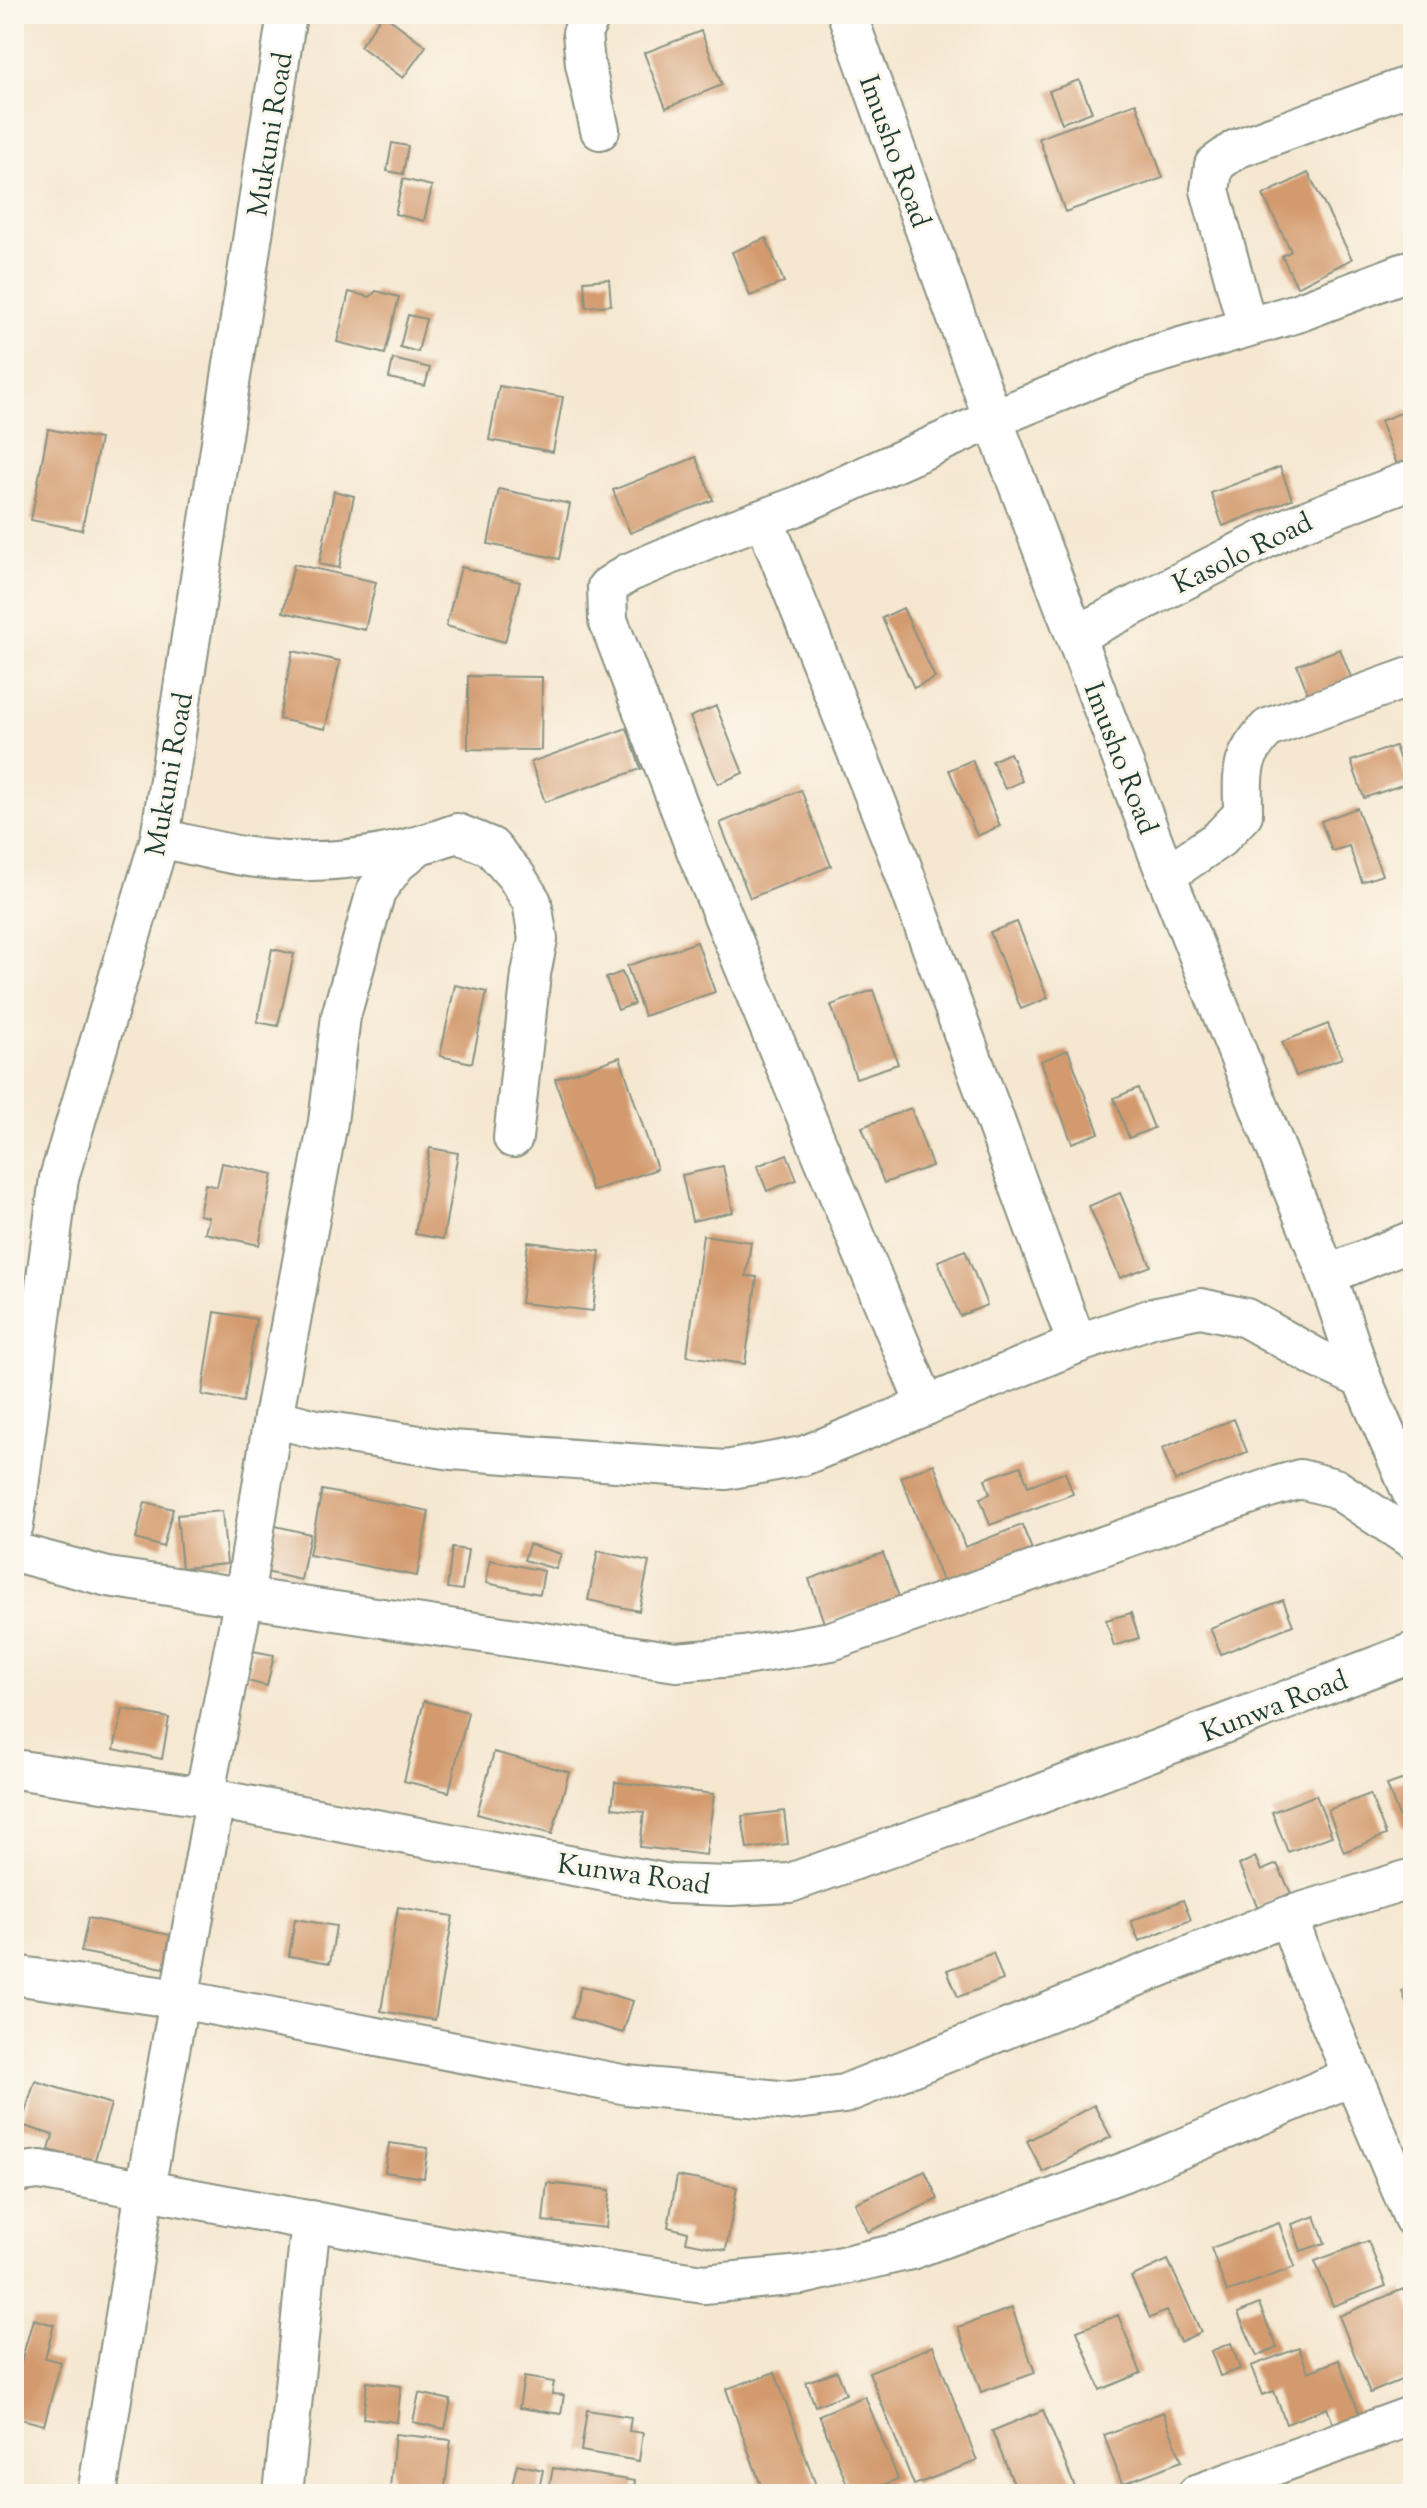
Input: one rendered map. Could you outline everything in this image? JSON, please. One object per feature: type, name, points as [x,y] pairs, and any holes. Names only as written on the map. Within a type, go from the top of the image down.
[{"type":"street","name":"Mukuni Road","points":[[14,1525],[59,1178],[160,838],[287,14]]},
{"type":"street","points":[[592,14],[582,33],[585,64],[600,130]]},
{"type":"street","name":"Imusho Road","points":[[847,14],[993,419],[1166,875],[1327,1275],[1362,1379],[1413,1496]]},
{"type":"street","points":[[1247,326],[1210,190],[1214,165],[1236,149],[1413,84]]},
{"type":"street","points":[[926,1406],[697,853],[608,620],[607,587],[628,573],[720,534],[795,507],[993,419],[1140,359],[1297,313],[1413,269]]},
{"type":"street","name":"Kasolo Road","points":[[1076,635],[1293,525],[1413,479]]},
{"type":"street","points":[[764,519],[897,853],[1077,1344]]},
{"type":"street","points":[[1166,875],[1219,839],[1243,814],[1243,769],[1251,746],[1268,728],[1413,676]]},
{"type":"street","points":[[160,838],[258,859],[337,860],[414,849],[457,833],[491,847],[516,876],[532,902],[538,939],[531,974],[513,1138]]},
{"type":"street","points":[[97,2494],[273,1418],[328,1122],[341,1016],[376,891],[397,863],[414,849]]},
{"type":"street","points":[[1327,1275],[1413,1240]]},
{"type":"street","points":[[273,1418],[316,1429],[452,1450],[726,1470],[803,1456],[1077,1344],[1152,1318],[1201,1308],[1246,1318],[1362,1379]]},
{"type":"street","points":[[14,1552],[108,1577],[676,1662],[744,1656],[831,1641],[1300,1479],[1335,1488],[1413,1540]]},
{"type":"street","name":"Kunwa Road","points":[[14,1769],[210,1798],[670,1884],[730,1886],[790,1883],[1019,1802],[1413,1652]]},
{"type":"street","points":[[14,1975],[179,1999],[627,2085],[789,2101],[844,2094],[1288,1916],[1413,1878]]},
{"type":"street","points":[[1288,1916],[1305,1964],[1413,2218]]},
{"type":"street","points":[[14,2173],[40,2170],[446,2246],[704,2284],[802,2275],[911,2250],[1138,2167],[1353,2076]]},
{"type":"street","points":[[283,2494],[311,2220]]},
{"type":"street","points":[[1197,2494],[1413,2415]]},
{"type":"building","points":[[383,14],[426,46],[403,78],[360,46]]},
{"type":"building","points":[[701,31],[722,85],[666,108],[644,53]]},
{"type":"building","points":[[1079,80],[1092,112],[1062,123],[1049,91]]},
{"type":"building","points":[[1136,103],[1163,178],[1065,212],[1039,138]]},
{"type":"building","points":[[392,143],[408,146],[403,174],[387,171]]},
{"type":"building","points":[[1308,173],[1352,259],[1297,287],[1282,256],[1291,251],[1263,195]]},
{"type":"building","points":[[403,179],[432,186],[424,221],[395,214]]},
{"type":"building","points":[[766,238],[784,282],[750,296],[732,252]]},
{"type":"building","points":[[609,279],[611,305],[586,307],[584,281]]},
{"type":"building","points":[[376,291],[399,297],[385,354],[337,342],[349,292],[370,297]]},
{"type":"building","points":[[408,315],[426,319],[418,352],[400,347]]},
{"type":"building","points":[[393,359],[430,368],[425,386],[389,378]]},
{"type":"building","points":[[499,386],[563,397],[553,452],[489,440]]},
{"type":"building","points":[[1413,408],[1413,467],[1400,472],[1380,421]]},
{"type":"building","points":[[48,429],[100,439],[82,530],[31,520]]},
{"type":"building","points":[[696,457],[713,500],[630,533],[613,490]]},
{"type":"building","points":[[1280,467],[1292,499],[1223,526],[1211,493]]},
{"type":"building","points":[[499,489],[570,504],[559,559],[488,544]]},
{"type":"building","points":[[334,491],[354,496],[339,568],[319,564]]},
{"type":"building","points":[[294,564],[376,582],[365,630],[283,612]]},
{"type":"building","points":[[461,567],[520,582],[505,642],[446,626]]},
{"type":"building","points":[[903,608],[935,678],[914,688],[882,618]]},
{"type":"building","points":[[1340,649],[1352,680],[1309,696],[1297,665]]},
{"type":"building","points":[[293,651],[340,661],[325,729],[279,719]]},
{"type":"building","points":[[468,676],[542,677],[541,750],[468,749]]},
{"type":"building","points":[[716,706],[743,773],[718,784],[690,717]]},
{"type":"building","points":[[627,728],[641,769],[545,802],[531,762]]},
{"type":"building","points":[[1395,746],[1408,783],[1364,798],[1351,761]]},
{"type":"building","points":[[1010,753],[1022,781],[1005,789],[992,761]]},
{"type":"building","points":[[972,760],[1000,826],[977,836],[949,770]]},
{"type":"building","points":[[801,790],[831,866],[750,898],[720,823]]},
{"type":"building","points":[[1357,808],[1382,875],[1362,882],[1349,846],[1332,851],[1321,821]]},
{"type":"building","points":[[1017,922],[1048,998],[1021,1009],[990,932]]},
{"type":"building","points":[[697,942],[715,992],[644,1016],[627,966]]},
{"type":"building","points":[[272,949],[294,954],[278,1026],[257,1022]]},
{"type":"building","points":[[622,972],[634,1004],[618,1010],[606,978]]},
{"type":"building","points":[[455,985],[487,992],[472,1063],[440,1056]]},
{"type":"building","points":[[873,990],[898,1064],[856,1078],[831,1005]]},
{"type":"building","points":[[1328,1024],[1342,1058],[1296,1076],[1282,1042]]},
{"type":"building","points":[[1068,1050],[1099,1133],[1072,1143],[1041,1061]]},
{"type":"building","points":[[620,1057],[657,1169],[592,1191],[555,1079]]},
{"type":"building","points":[[1138,1088],[1154,1128],[1129,1138],[1114,1098]]},
{"type":"building","points":[[911,1108],[932,1166],[884,1183],[862,1127]]},
{"type":"building","points":[[430,1148],[458,1153],[443,1239],[415,1234]]},
{"type":"building","points":[[787,1154],[797,1180],[767,1191],[757,1166]]},
{"type":"building","points":[[222,1163],[273,1174],[259,1245],[205,1233],[209,1217],[199,1215],[205,1184],[217,1187]]},
{"type":"building","points":[[723,1166],[733,1212],[692,1221],[682,1175]]},
{"type":"building","points":[[1120,1193],[1151,1266],[1120,1278],[1089,1206]]},
{"type":"building","points":[[703,1235],[751,1242],[746,1276],[757,1277],[745,1364],[687,1356]]},
{"type":"building","points":[[528,1242],[600,1251],[593,1311],[521,1303]]},
{"type":"building","points":[[965,1250],[987,1305],[960,1316],[938,1261]]},
{"type":"building","points":[[215,1312],[256,1319],[243,1402],[202,1395]]},
{"type":"building","points":[[1234,1419],[1247,1452],[1175,1481],[1162,1448]]},
{"type":"building","points":[[934,1464],[965,1547],[1022,1525],[1035,1557],[946,1591],[901,1477]]},
{"type":"building","points":[[1021,1466],[1028,1486],[1065,1472],[1073,1494],[990,1525],[980,1498],[990,1494],[985,1479]]},
{"type":"building","points":[[322,1490],[429,1511],[417,1576],[309,1555]]},
{"type":"building","points":[[145,1502],[173,1509],[163,1547],[136,1539]]},
{"type":"building","points":[[222,1511],[227,1564],[182,1568],[177,1515]]},
{"type":"building","points":[[267,1524],[310,1534],[301,1580],[257,1570]]},
{"type":"building","points":[[529,1544],[561,1554],[556,1569],[524,1560]]},
{"type":"building","points":[[452,1548],[468,1550],[462,1590],[447,1588]]},
{"type":"building","points":[[598,1551],[649,1562],[639,1611],[588,1600]]},
{"type":"building","points":[[883,1553],[899,1597],[824,1623],[809,1579]]},
{"type":"building","points":[[490,1560],[544,1571],[540,1594],[486,1583]]},
{"type":"building","points":[[1283,1600],[1293,1625],[1221,1654],[1210,1628]]},
{"type":"building","points":[[1131,1613],[1139,1638],[1114,1646],[1106,1620]]},
{"type":"building","points":[[253,1651],[274,1655],[267,1686],[247,1681]]},
{"type":"building","points":[[424,1701],[468,1712],[449,1792],[404,1781]]},
{"type":"building","points":[[123,1709],[169,1718],[162,1759],[114,1749]]},
{"type":"building","points":[[494,1752],[569,1772],[552,1834],[477,1814]]},
{"type":"building","points":[[1413,1776],[1413,1823],[1403,1827],[1387,1785]]},
{"type":"building","points":[[615,1782],[714,1794],[706,1855],[640,1847],[644,1812],[612,1808]]},
{"type":"building","points":[[1370,1794],[1386,1835],[1344,1852],[1328,1810]]},
{"type":"building","points":[[1316,1795],[1332,1836],[1288,1852],[1272,1812]]},
{"type":"building","points":[[784,1811],[788,1844],[747,1849],[742,1816]]},
{"type":"building","points":[[1255,1857],[1261,1871],[1277,1864],[1291,1893],[1258,1908],[1239,1865]]},
{"type":"building","points":[[1183,1900],[1191,1920],[1139,1941],[1131,1921]]},
{"type":"building","points":[[398,1907],[453,1916],[435,2020],[381,2011]]},
{"type":"building","points":[[88,1918],[170,1935],[164,1968],[81,1952]]},
{"type":"building","points":[[295,1919],[336,1926],[330,1963],[289,1956]]},
{"type":"building","points":[[993,1953],[1003,1980],[958,1997],[947,1970]]},
{"type":"building","points":[[581,1986],[633,2001],[623,2033],[572,2018]]},
{"type":"building","points":[[1413,1986],[1413,2022],[1402,1991]]},
{"type":"building","points":[[35,2081],[111,2104],[94,2163],[49,2150],[53,2135],[21,2125]]},
{"type":"building","points":[[1094,2105],[1111,2137],[1043,2172],[1027,2141]]},
{"type":"building","points":[[389,2143],[428,2148],[424,2178],[385,2172]]},
{"type":"building","points":[[925,2171],[938,2199],[868,2232],[855,2203]]},
{"type":"building","points":[[677,2176],[737,2187],[726,2250],[686,2242],[688,2232],[668,2227]]},
{"type":"building","points":[[547,2183],[610,2190],[606,2228],[543,2221]]},
{"type":"building","points":[[1315,2216],[1325,2243],[1301,2251],[1292,2224]]},
{"type":"building","points":[[1279,2223],[1295,2267],[1227,2292],[1211,2248]]},
{"type":"building","points":[[1368,2241],[1386,2286],[1333,2306],[1315,2261]]},
{"type":"building","points":[[1168,2260],[1201,2332],[1180,2342],[1166,2311],[1150,2318],[1131,2277]]},
{"type":"building","points":[[1403,2289],[1413,2313],[1413,2375],[1370,2393],[1339,2316]]},
{"type":"building","points":[[1259,2304],[1277,2347],[1257,2356],[1238,2313]]},
{"type":"building","points":[[1012,2308],[1035,2373],[981,2392],[958,2327]]},
{"type":"building","points":[[1118,2315],[1141,2373],[1100,2390],[1077,2331]]},
{"type":"building","points":[[33,2319],[54,2325],[45,2358],[61,2362],[44,2425],[14,2417],[14,2360],[21,2362]]},
{"type":"building","points":[[1231,2343],[1240,2369],[1220,2376],[1211,2351]]},
{"type":"building","points":[[933,2346],[977,2461],[914,2485],[869,2372]]},
{"type":"building","points":[[1299,2348],[1308,2372],[1339,2360],[1360,2416],[1334,2426],[1327,2408],[1286,2424],[1274,2391],[1262,2395],[1251,2366]]},
{"type":"building","points":[[837,2371],[846,2394],[815,2406],[806,2382]]},
{"type":"building","points":[[775,2372],[819,2494],[764,2494],[726,2389]]},
{"type":"building","points":[[524,2377],[554,2382],[552,2394],[564,2395],[561,2414],[519,2408]]},
{"type":"building","points":[[367,2382],[401,2386],[397,2422],[363,2418]]},
{"type":"building","points":[[419,2393],[451,2400],[445,2429],[413,2422]]},
{"type":"building","points":[[865,2396],[898,2479],[861,2494],[851,2494],[819,2415]]},
{"type":"building","points":[[587,2410],[631,2417],[629,2431],[643,2433],[639,2461],[581,2451]]},
{"type":"building","points":[[1043,2410],[1077,2492],[1073,2494],[1018,2494],[992,2431]]},
{"type":"building","points":[[1163,2412],[1182,2461],[1122,2484],[1104,2435]]},
{"type":"building","points":[[395,2434],[451,2440],[444,2494],[390,2488]]},
{"type":"building","points":[[517,2464],[543,2470],[538,2494],[510,2494]]},
{"type":"building","points":[[553,2468],[635,2481],[633,2494],[548,2494]]},
{"type":"building","points":[[14,2483],[36,2488],[34,2494],[14,2494]]}]
